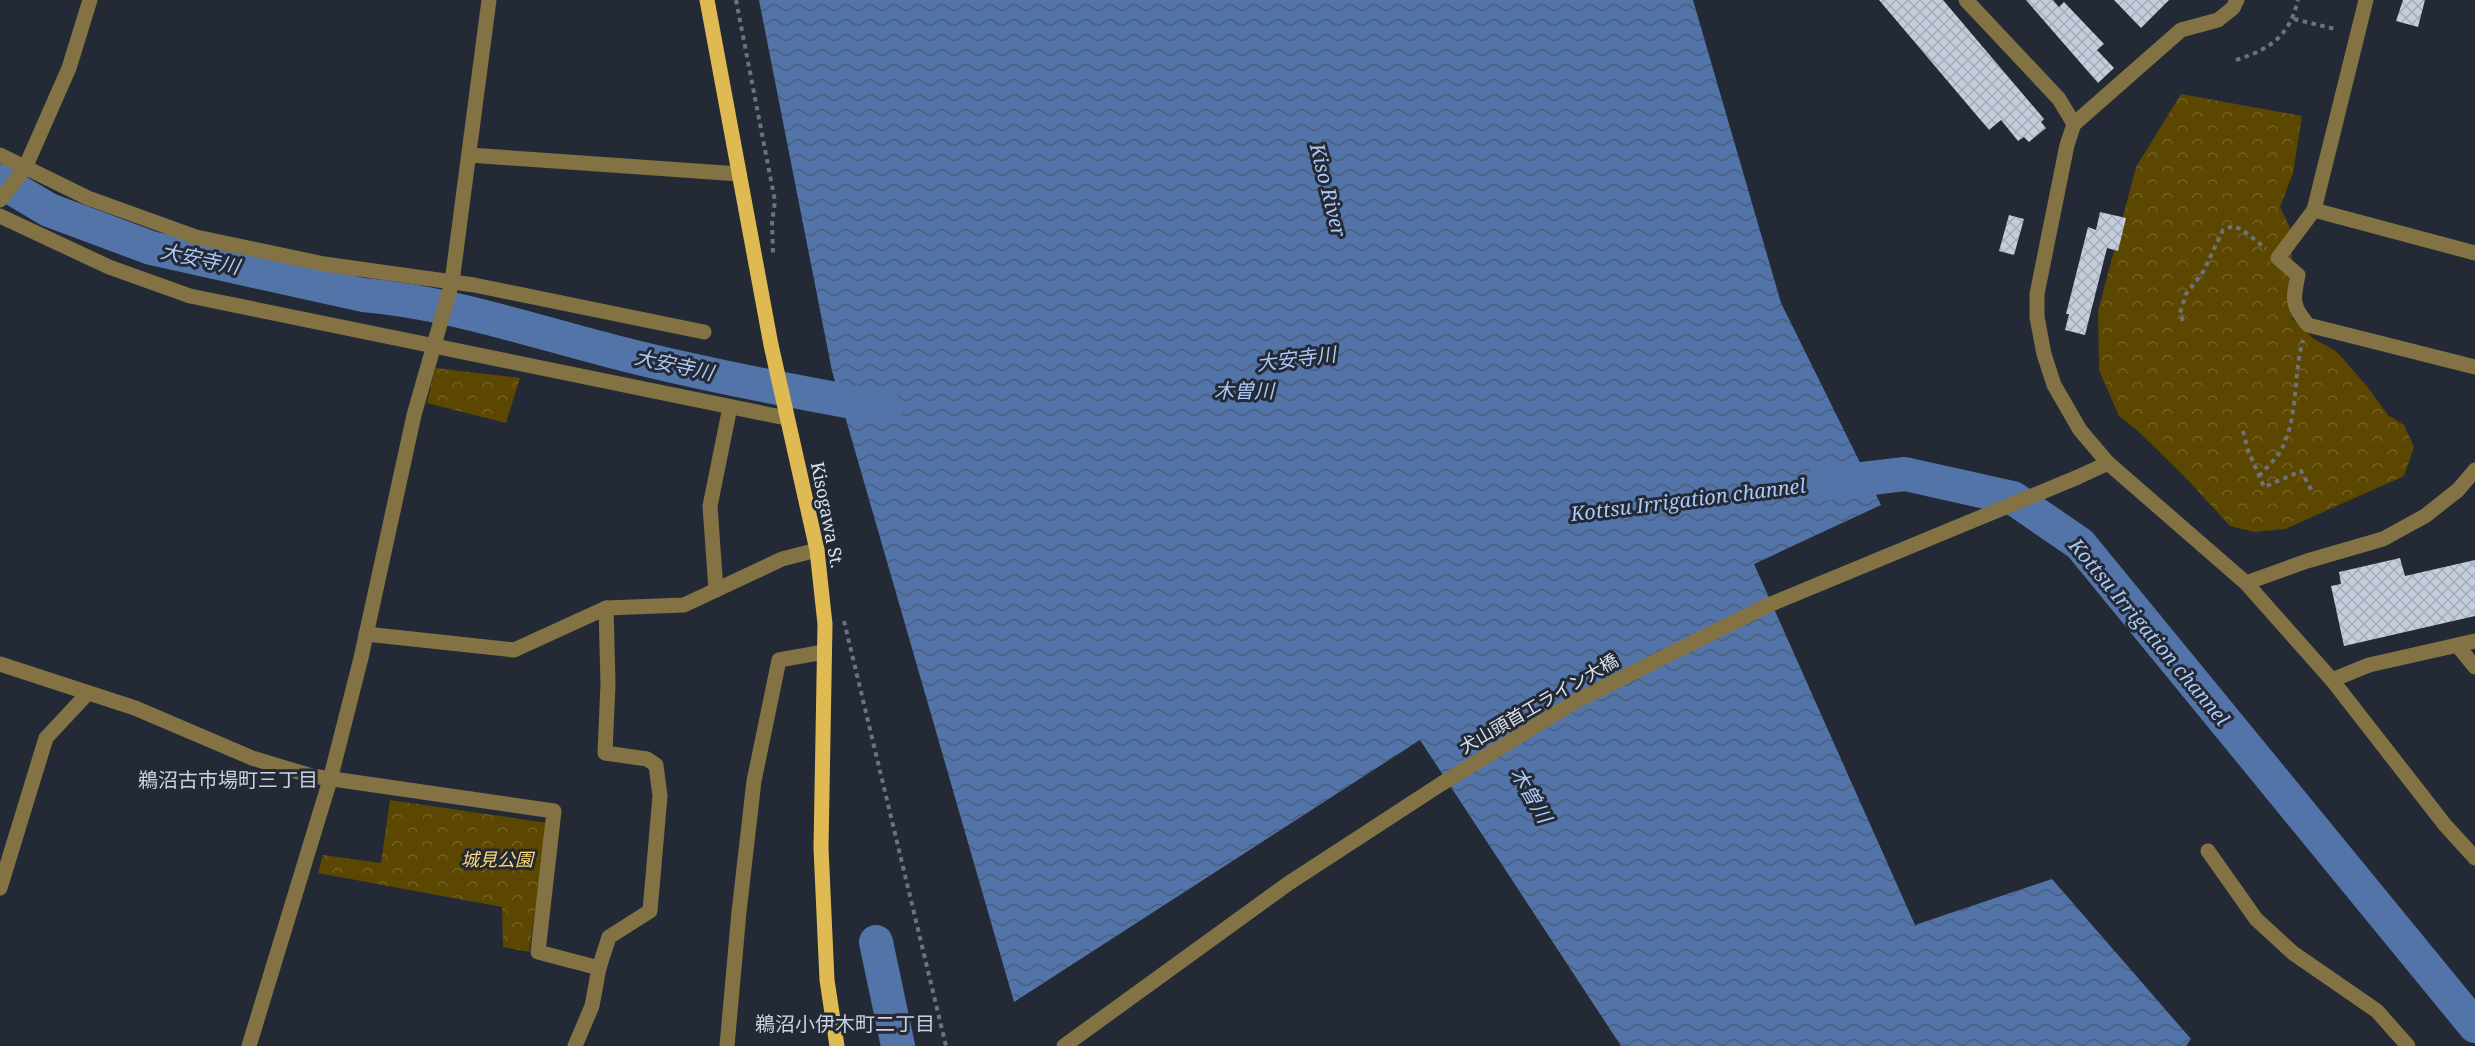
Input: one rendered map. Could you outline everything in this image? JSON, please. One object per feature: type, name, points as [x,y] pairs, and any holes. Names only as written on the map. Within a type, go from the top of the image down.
[{"type":"main road","name":"Kisogawa St.","points":[[707,0],[771,345],[817,550],[825,624],[821,848],[827,980],[837,1046]]},
{"type":"street","points":[[0,200],[25,169],[69,68],[90,0]]},
{"type":"street","points":[[249,1046],[284,938],[330,780],[366,633],[386,532],[434,341],[451,287],[489,0]]},
{"type":"street","points":[[1966,0],[2059,99],[2074,124]]},
{"type":"street","points":[[2237,0],[2233,8],[2218,20],[2181,30],[2074,124],[2067,146],[2040,274],[2037,317],[2044,354],[2054,385],[2080,430],[2108,463],[2246,583],[2332,680],[2432,810],[2475,858]]},
{"type":"street","points":[[2366,0],[2314,210],[2278,258],[2298,275],[2294,305],[2296,311],[2308,325],[2475,368]]},
{"type":"street","points":[[0,155],[88,198],[196,237],[324,264],[704,332]]},
{"type":"street","points":[[469,155],[739,174]]},
{"type":"street","points":[[2314,210],[2475,253]]},
{"type":"street","points":[[0,216],[109,267],[190,296],[434,341],[730,406],[785,412]]},
{"type":"street","points":[[716,590],[710,506],[730,406]]},
{"type":"street","name":"犬山頭首工ライン大橋","points":[[1064,1046],[1289,883],[1441,784],[1576,701],[1764,607],[2108,463]]},
{"type":"street","points":[[2246,583],[2307,561],[2383,539],[2425,516],[2458,490],[2475,470]]},
{"type":"street","points":[[366,633],[513,650],[606,608],[684,605],[782,559],[817,550]]},
{"type":"street","points":[[575,1046],[592,1006],[599,968],[609,937],[650,911],[660,796],[656,765],[647,759],[604,753],[608,684],[606,608]]},
{"type":"street","points":[[2332,680],[2369,664],[2475,641]]},
{"type":"street","points":[[2457,645],[2475,668]]},
{"type":"street","points":[[727,1046],[738,912],[754,781],[779,660],[824,652]]},
{"type":"street","points":[[0,664],[135,708],[252,758],[330,780],[554,811],[538,952],[599,968]]},
{"type":"street","points":[[0,888],[46,738],[88,693]]},
{"type":"street","points":[[2208,851],[2256,919],[2293,952],[2377,1011],[2408,1046]]},
{"type":"path","points":[[2236,60],[2262,52],[2275,41],[2294,19],[2298,0]]},
{"type":"path","points":[[2294,19],[2335,30]]},
{"type":"path","points":[[2183,321],[2180,312],[2186,294],[2203,272],[2223,230],[2233,226],[2242,230],[2278,258]]},
{"type":"path","points":[[2259,476],[2278,454],[2288,427],[2294,403],[2302,346],[2308,325]]},
{"type":"path","points":[[2243,431],[2264,487],[2301,471],[2312,491]]},
{"type":"green space","points":[[2181,94],[2302,116],[2293,173],[2280,207],[2292,232],[2292,319],[2314,339],[2336,351],[2366,385],[2388,415],[2404,425],[2414,447],[2404,476],[2285,529],[2254,532],[2230,526],[2185,477],[2138,431],[2119,416],[2099,370],[2098,311],[2136,167]]},
{"type":"green space","points":[[435,368],[520,378],[506,423],[427,403]]},
{"type":"green space","name":"城見公園","points":[[390,800],[548,823],[529,952],[503,947],[502,907],[318,873],[323,855],[381,863]]},
{"type":"water","name":"木曽川","points":[[759,0],[1693,0],[1781,303],[1881,505],[1754,564],[1915,925],[2052,879],[2191,1039],[2186,1046],[1621,1046],[1420,740],[1014,1002],[832,371]]},
{"type":"building","points":[[1879,0],[1943,0],[2044,119],[2041,122],[2046,128],[2029,142],[2024,137],[2018,141],[2001,120],[1989,130]]},
{"type":"building","points":[[2026,0],[2053,0],[2059,7],[2064,2],[2104,44],[2097,50],[2114,68],[2098,83]]},
{"type":"building","points":[[2114,0],[2169,0],[2141,28]]},
{"type":"building","points":[[2403,0],[2425,0],[2418,27],[2396,21]]},
{"type":"building","points":[[2100,212],[2126,218],[2118,251],[2107,248],[2085,335],[2065,330],[2069,314],[2066,314],[2088,227],[2096,230]]},
{"type":"building","points":[[2009,215],[2024,219],[2014,255],[1999,251]]},
{"type":"building","points":[[2400,558],[2405,576],[2475,560],[2475,616],[2344,646],[2331,586],[2341,584],[2339,572]]},
{"type":"waterway","name":"大安寺川","points":[[0,181],[49,210],[151,248],[363,295],[427,304],[490,318],[615,352],[716,376],[886,408]]},
{"type":"waterway","name":"Kottsu Irrigation channel","points":[[1820,484],[1905,474],[2013,498],[2080,544],[2475,1026]]},
{"type":"waterway","points":[[876,942],[898,1046]]},
{"type":"district","name":"鵜沼古市場町三丁目","points":[[228,780]]},
{"type":"district","name":"鵜沼小伊木町二丁目","points":[[845,1024]]},
{"type":"water label","name":"Kiso River","points":[[1328,190]]}]
